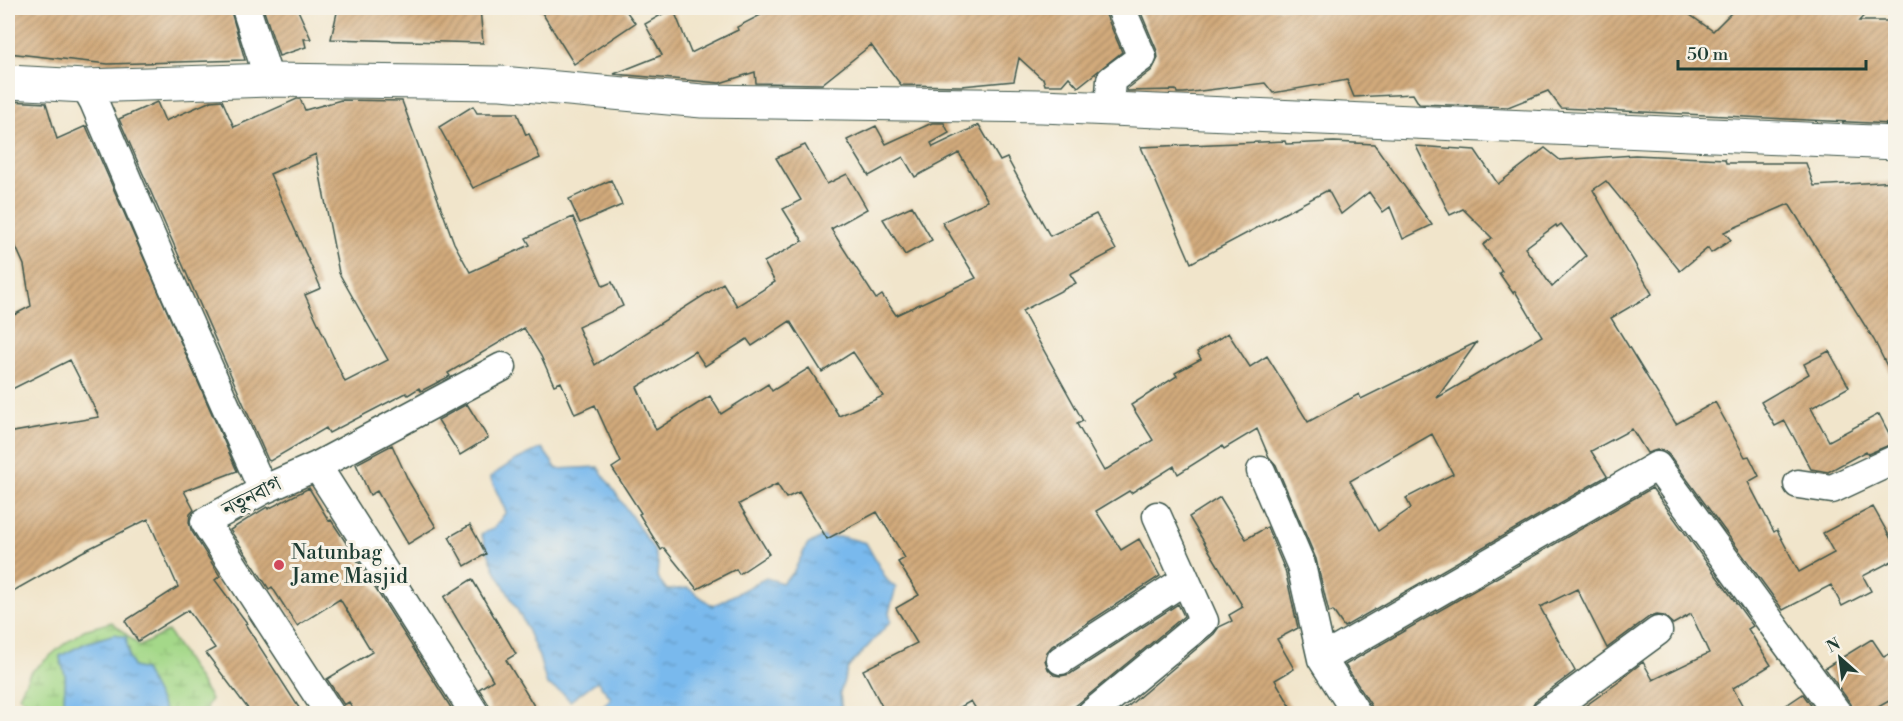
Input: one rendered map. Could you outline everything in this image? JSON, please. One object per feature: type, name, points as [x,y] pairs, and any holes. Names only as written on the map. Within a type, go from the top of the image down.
[{"type":"street","points":[[246,8],[269,80]]},
{"type":"street","points":[[1109,109],[1111,80],[1143,57],[1121,8]]},
{"type":"street","points":[[8,82],[85,86],[269,80],[501,82],[702,101],[1042,106],[1896,143]]},
{"type":"street","points":[[85,86],[94,102],[262,490]]},
{"type":"street","name":"নতুনবাগ","points":[[330,714],[206,522],[262,490],[317,466],[502,367]]},
{"type":"street","points":[[1798,484],[1832,489],[1896,459]]},
{"type":"street","points":[[317,466],[475,714]]},
{"type":"street","points":[[1322,659],[1657,466],[1838,714]]},
{"type":"street","points":[[1261,471],[1301,565],[1322,659],[1357,714]]},
{"type":"street","points":[[1091,714],[1204,621],[1157,516]]},
{"type":"street","points":[[1061,660],[1185,580]]},
{"type":"street","points":[[1545,714],[1658,631]]},
{"type":"green space","points":[[112,622],[140,646],[168,631],[211,699],[206,707],[208,713],[166,713],[144,670],[133,667],[129,657],[129,648],[115,634],[86,643],[60,656],[65,675],[64,704],[68,713],[39,713],[19,696],[30,673],[63,645],[84,630]]},
{"type":"water","points":[[542,448],[557,469],[598,467],[653,548],[658,563],[657,577],[667,590],[688,588],[713,606],[766,578],[782,583],[793,573],[807,545],[821,537],[844,537],[866,543],[887,580],[896,588],[889,612],[891,621],[848,668],[840,693],[842,713],[597,713],[611,698],[597,681],[570,701],[563,693],[547,685],[539,657],[524,622],[494,568],[481,534],[493,529],[506,512],[490,477],[514,461]]},
{"type":"water","points":[[115,634],[126,637],[133,667],[144,670],[166,713],[68,714],[64,700],[65,675],[60,656],[86,643]]},
{"type":"building","points":[[8,8],[230,8],[245,60],[108,64],[8,53]]},
{"type":"building","points":[[263,8],[297,8],[311,39],[304,39],[306,47],[279,56]]},
{"type":"building","points":[[338,8],[480,8],[483,43],[331,39]]},
{"type":"building","points":[[539,8],[624,8],[635,23],[574,64]]},
{"type":"building","points":[[673,8],[691,53],[738,30],[737,27],[774,8],[1105,8],[1122,52],[1078,87],[1069,77],[1062,85],[1045,85],[1043,78],[1019,58],[1014,81],[962,86],[901,85],[871,45],[822,84],[756,83],[755,72],[720,83],[614,74],[662,55],[645,24]]},
{"type":"building","points":[[1139,8],[1680,8],[1713,31],[1736,8],[1871,8],[1859,21],[1896,21],[1896,82],[1894,82],[1892,124],[1561,108],[1548,91],[1508,107],[1419,104],[1413,94],[1354,97],[1347,80],[1273,93],[1265,83],[1184,93],[1177,93],[1176,90],[1127,91],[1152,70],[1158,58]]},
{"type":"building","points":[[297,99],[300,99],[305,110],[341,100],[402,101],[454,243],[470,272],[530,245],[526,238],[573,217],[603,286],[612,282],[623,306],[578,327],[595,365],[723,283],[737,306],[775,282],[764,262],[803,241],[783,209],[801,200],[776,158],[805,145],[827,184],[847,174],[867,209],[831,229],[876,299],[882,295],[896,315],[976,278],[942,222],[988,201],[959,153],[915,177],[903,157],[869,176],[847,140],[876,126],[886,144],[932,123],[944,123],[949,133],[931,143],[933,147],[979,125],[1000,161],[1007,158],[1050,236],[1096,214],[1116,250],[1070,274],[1076,283],[1022,311],[1083,421],[1077,424],[1104,471],[1153,440],[1131,405],[1177,376],[1175,373],[1201,359],[1197,352],[1228,333],[1250,367],[1267,356],[1308,422],[1359,394],[1361,399],[1477,342],[1437,398],[1542,336],[1515,291],[1513,293],[1499,273],[1502,271],[1483,245],[1492,238],[1463,209],[1450,215],[1416,146],[1475,150],[1498,184],[1545,148],[1560,160],[1635,155],[1725,159],[1726,163],[1806,163],[1814,186],[1896,181],[1896,384],[1874,340],[1789,204],[1724,232],[1731,240],[1711,253],[1708,248],[1680,271],[1606,181],[1593,190],[1652,294],[1611,318],[1676,424],[1715,402],[1745,457],[1749,456],[1759,476],[1748,482],[1774,532],[1777,530],[1799,572],[1834,553],[1823,533],[1873,507],[1896,548],[1896,559],[1863,576],[1871,591],[1842,606],[1831,585],[1783,610],[1670,456],[1665,451],[1657,450],[1647,453],[1632,429],[1591,451],[1607,476],[1344,627],[1333,611],[1329,613],[1316,559],[1276,465],[1269,457],[1257,429],[1224,449],[1222,446],[1178,474],[1174,466],[1131,493],[1129,491],[1096,511],[1121,550],[1139,539],[1160,576],[1052,646],[1045,660],[1048,669],[1054,675],[1070,674],[1178,604],[1184,616],[1065,714],[979,714],[971,701],[948,714],[886,714],[863,670],[917,643],[896,608],[919,595],[898,562],[905,558],[877,512],[827,539],[799,492],[786,498],[777,484],[739,504],[769,554],[739,574],[736,569],[697,589],[664,548],[661,550],[639,514],[641,513],[612,468],[621,462],[595,405],[575,414],[561,382],[554,385],[541,356],[524,328],[448,373],[450,376],[421,391],[419,388],[408,395],[406,393],[329,433],[326,428],[270,461],[268,460],[119,119],[157,102],[165,121],[211,101],[222,100],[234,127]],"holes":[[[316,154],[339,273],[388,360],[345,382],[305,295],[321,288],[270,174]],[[1561,224],[1586,256],[1552,287],[1525,248],[1556,225],[1557,227]],[[790,321],[822,372],[853,352],[883,396],[839,416],[809,368],[772,391],[768,384],[721,414],[710,396],[656,430],[637,387],[695,351],[705,366],[747,339],[752,346]],[[1432,434],[1453,474],[1406,498],[1411,508],[1378,531],[1350,481]]]},
{"type":"building","points":[[8,101],[46,103],[57,139],[86,126],[237,471],[184,491],[194,510],[190,514],[191,530],[220,576],[215,580],[247,623],[245,624],[303,714],[252,714],[206,653],[215,648],[188,610],[138,641],[125,621],[178,587],[148,519],[82,552],[8,594],[8,433],[99,417],[70,360],[8,391],[8,318],[31,306],[24,265],[8,229]]},
{"type":"building","points":[[473,106],[477,113],[517,113],[526,135],[529,134],[540,158],[473,188],[439,127]]},
{"type":"building","points":[[1285,141],[1286,144],[1334,142],[1374,144],[1432,225],[1403,239],[1390,207],[1383,212],[1369,192],[1341,214],[1328,190],[1191,263],[1141,147]]},
{"type":"building","points":[[611,180],[622,205],[580,223],[569,199]]},
{"type":"building","points":[[912,206],[932,240],[905,255],[883,219]]},
{"type":"building","points":[[1829,351],[1849,387],[1811,408],[1829,441],[1879,414],[1894,443],[1868,454],[1866,451],[1828,472],[1811,469],[1785,421],[1775,426],[1761,402],[1809,374],[1804,364]]},
{"type":"building","points":[[467,404],[488,438],[460,455],[438,420]]},
{"type":"building","points":[[392,445],[409,482],[436,527],[408,544],[377,491],[370,495],[356,464]]},
{"type":"building","points":[[309,488],[455,714],[356,714],[349,702],[344,705],[327,679],[372,652],[340,599],[297,626],[272,587],[269,589],[230,530],[267,507],[268,509]]},
{"type":"building","points":[[1652,488],[1753,626],[1748,629],[1771,665],[1733,688],[1747,714],[1574,714],[1643,662],[1653,680],[1709,653],[1691,614],[1673,624],[1664,616],[1649,617],[1607,648],[1577,589],[1540,607],[1575,671],[1535,701],[1529,711],[1524,714],[1373,714],[1371,705],[1345,665]]},
{"type":"building","points":[[1220,497],[1246,539],[1267,527],[1285,570],[1298,628],[1277,639],[1294,669],[1275,680],[1295,714],[1119,714],[1214,634],[1219,627],[1232,621],[1229,615],[1243,607],[1189,517]]},
{"type":"building","points":[[470,525],[486,554],[465,566],[449,537]]},
{"type":"building","points":[[472,579],[516,654],[506,660],[539,714],[491,714],[489,705],[479,689],[493,680],[444,597]]},
{"type":"building","points":[[1872,639],[1884,657],[1896,650],[1896,697],[1866,714],[1854,714],[1851,704],[1825,668]]},
{"type":"building","points":[[1803,694],[1817,714],[1773,714]]},
{"type":"place","name":"Natunbag Jame Masjid","points":[[279,565]]}]
